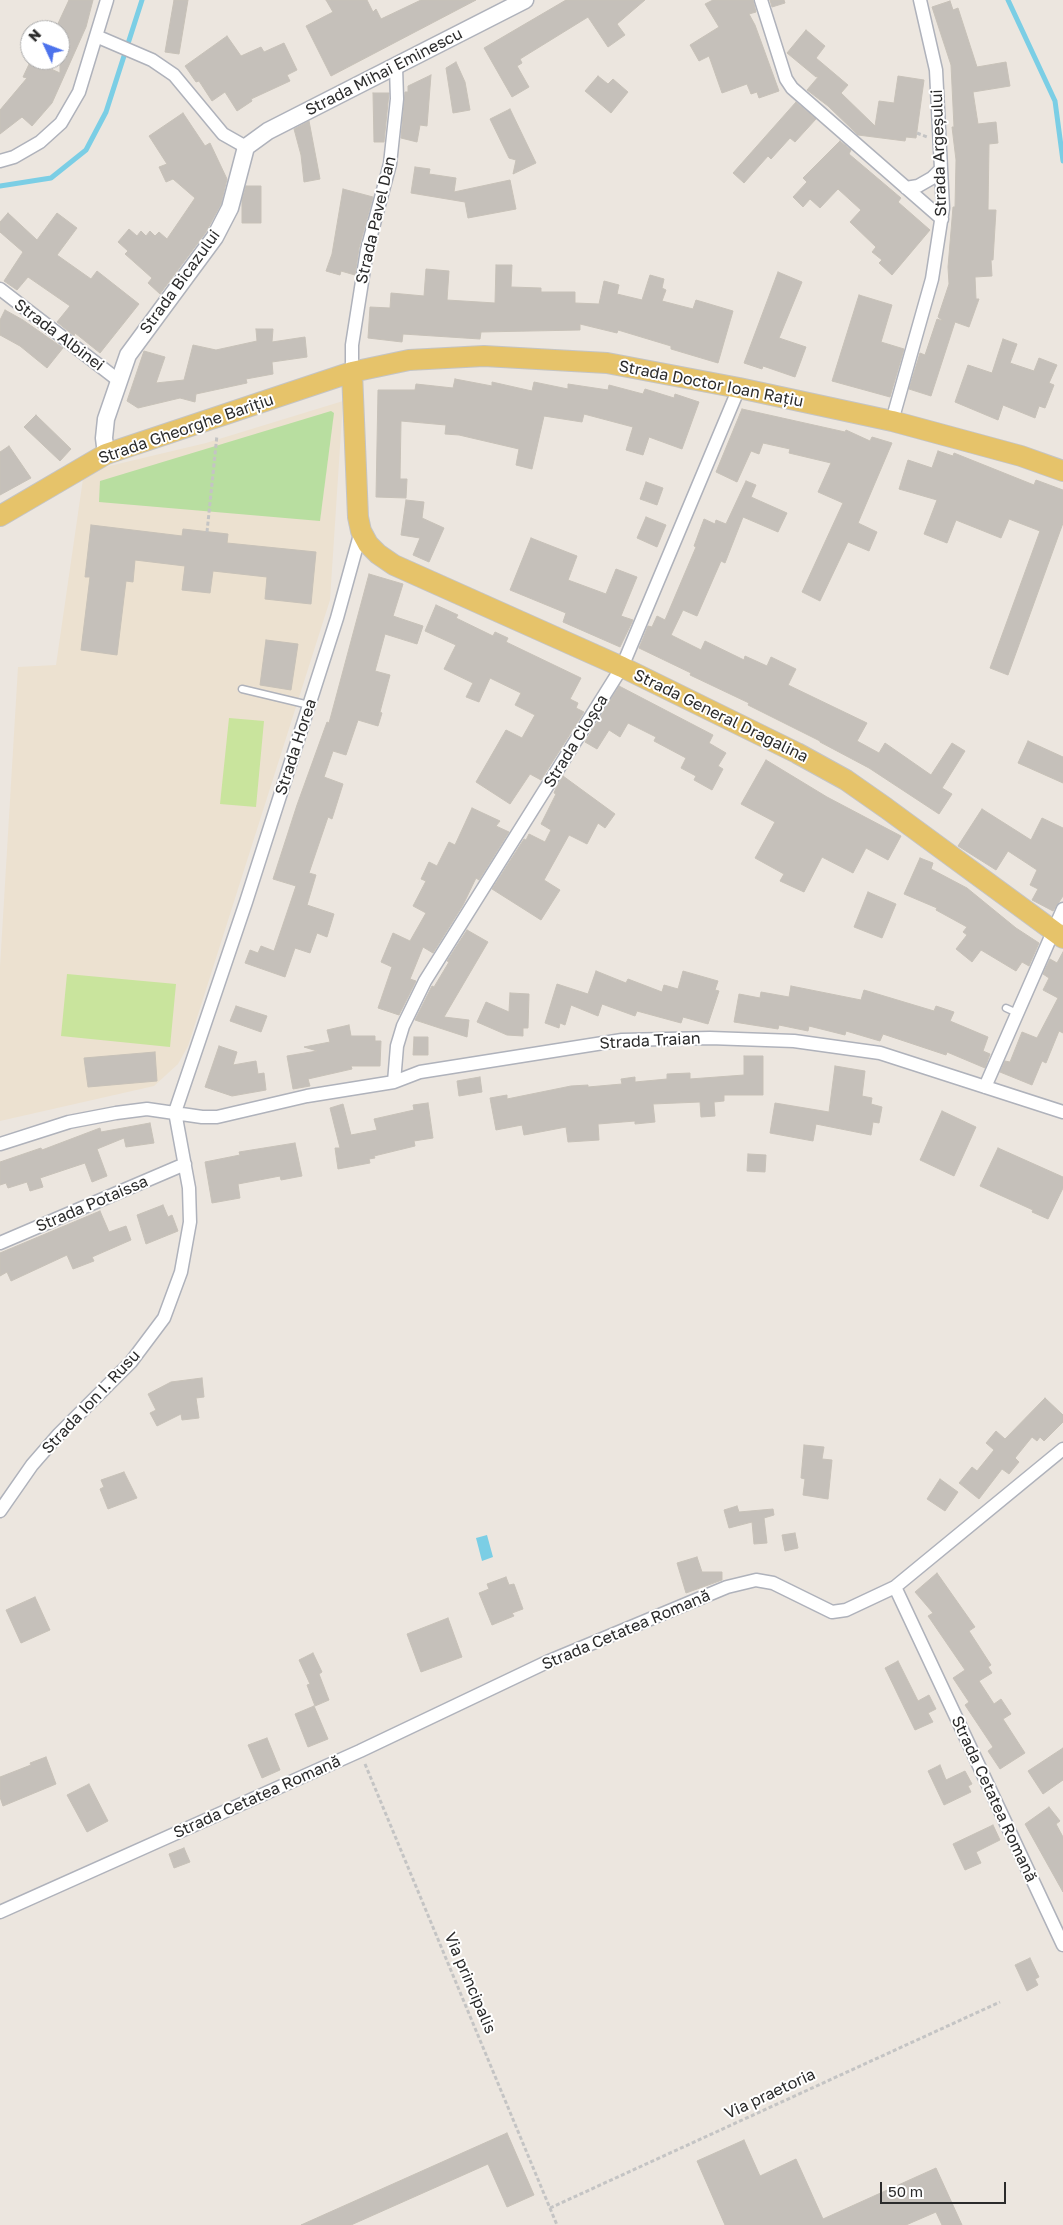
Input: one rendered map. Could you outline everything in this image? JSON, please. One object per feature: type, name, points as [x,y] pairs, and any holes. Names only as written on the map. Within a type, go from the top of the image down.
[{"type":"main road","name":"Strada Doctor Ioan Rațiu","points":[[352,372],[409,360],[487,356],[608,363],[739,388],[892,421],[1021,456],[1063,471]]},
{"type":"main road","name":"Strada Gheorghe Barițiu","points":[[0,516],[106,454],[352,372]]},
{"type":"main road","name":"Strada Horea","points":[[352,372],[361,531]]},
{"type":"main road","name":"Strada General Dragalina","points":[[361,531],[368,544],[394,565],[622,667],[797,753],[846,780],[925,835],[1058,934]]},
{"type":"street","points":[[0,161],[14,157],[40,142],[61,123],[79,92],[107,0]]},
{"type":"street","name":"Strada Mihai Eminescu","points":[[246,147],[268,132],[525,0]]},
{"type":"street","points":[[761,0],[786,79],[792,88],[942,219]]},
{"type":"street","name":"Strada Argeșului","points":[[892,421],[932,279],[942,219],[936,70],[920,0]]},
{"type":"street","points":[[96,36],[152,60],[174,75],[223,134],[246,147]]},
{"type":"street","name":"Strada Pavel Dan","points":[[352,372],[352,345],[367,250],[390,164],[397,99],[396,67]]},
{"type":"street","name":"Strada Bicazului","points":[[106,454],[104,438],[106,419],[118,380],[133,348],[215,237],[230,208],[246,147]]},
{"type":"street","points":[[906,188],[925,182],[941,169]]},
{"type":"street","name":"Strada Albinei","points":[[0,290],[118,380]]},
{"type":"street","name":"Strada Cloșca","points":[[394,1082],[397,1046],[403,1026],[425,981],[622,667],[739,388]]},
{"type":"street","name":"Strada Horea","points":[[175,1112],[246,902],[337,618],[361,531]]},
{"type":"street","points":[[985,1087],[1011,1010],[1058,934],[1063,909]]},
{"type":"street","name":"Strada Traian","points":[[0,1144],[70,1122],[116,1113],[147,1109],[175,1112],[202,1118],[217,1117],[307,1096],[394,1082],[420,1072],[622,1040],[710,1038],[794,1041],[880,1053],[1063,1112]]},
{"type":"street","name":"Strada Ion I. Rusu","points":[[0,1511],[32,1465],[59,1434],[131,1362],[164,1318],[181,1272],[190,1222],[189,1188],[175,1112]]},
{"type":"street","name":"Strada Potaissa","points":[[0,1243],[185,1164]]},
{"type":"street","points":[[894,1588],[1063,1449]]},
{"type":"street","name":"Strada Cetatea Romană","points":[[0,1912],[360,1751],[547,1662],[727,1587],[756,1580],[773,1583],[832,1612],[846,1610],[894,1588],[1063,1946]]},
{"type":"lane","points":[[242,689],[309,705]]},
{"type":"path","points":[[207,532],[218,416]]},
{"type":"path","name":"Via principalis","points":[[360,1751],[557,2225]]},
{"type":"path","name":"Via praetoria","points":[[550,2208],[1000,2002]]},
{"type":"shaded area","points":[[343,401],[330,600],[188,1046],[178,1064],[154,1086],[0,1121],[0,967],[18,667],[56,665],[84,472],[206,443]]},
{"type":"green space","points":[[331,411],[334,413],[320,521],[99,502],[100,481]]},
{"type":"green space","points":[[229,718],[264,721],[256,807],[220,804]]},
{"type":"green space","points":[[67,974],[176,984],[170,1047],[61,1036]]},
{"type":"water","points":[[487,1535],[493,1557],[482,1561],[476,1538]]},
{"type":"building","points":[[69,0],[93,0],[86,27],[70,63],[70,20],[60,20]]},
{"type":"building","points":[[174,0],[188,0],[179,54],[165,52]]},
{"type":"building","points":[[326,0],[367,0],[373,12],[376,9],[381,19],[421,0],[476,0],[331,76],[306,26],[333,12]]},
{"type":"building","points":[[566,0],[645,0],[617,24],[625,35],[608,47],[588,17],[520,59],[522,63],[517,66],[529,87],[512,97],[484,48]]},
{"type":"building","points":[[713,0],[753,0],[756,12],[749,14],[755,25],[779,91],[759,98],[757,92],[751,94],[747,84],[722,93],[709,56],[699,61],[690,45],[719,27],[705,4]]},
{"type":"building","points":[[770,0],[784,0],[785,3],[772,7]]},
{"type":"building","points":[[950,1],[953,10],[958,8],[977,67],[1006,62],[1010,86],[973,92],[978,124],[996,122],[998,143],[989,144],[988,210],[996,210],[993,260],[991,260],[992,276],[975,277],[976,299],[979,299],[969,327],[955,322],[931,396],[909,389],[920,353],[925,355],[937,319],[943,321],[938,317],[949,284],[948,267],[953,207],[955,207],[956,160],[952,127],[954,127],[951,65],[932,7]]},
{"type":"building","points":[[806,30],[825,46],[816,58],[848,85],[841,93],[875,126],[879,101],[894,103],[898,76],[924,80],[916,138],[906,137],[905,141],[858,135],[828,106],[807,90],[819,76],[816,77],[787,53]]},
{"type":"building","points":[[227,36],[241,56],[261,47],[264,52],[284,43],[297,70],[287,75],[290,81],[251,99],[252,101],[237,111],[225,92],[212,101],[199,81],[196,82],[185,66]]},
{"type":"building","points":[[456,62],[465,82],[470,110],[453,113],[446,68]]},
{"type":"building","points":[[26,70],[53,70],[60,73],[60,70],[67,70],[52,103],[32,126],[22,117],[0,134],[0,110],[27,78],[23,77]]},
{"type":"building","points":[[431,75],[427,126],[420,125],[417,142],[401,138],[405,92],[408,92],[408,86]]},
{"type":"building","points":[[598,76],[608,84],[613,79],[628,92],[611,113],[585,91]]},
{"type":"building","points":[[373,93],[389,93],[384,142],[374,142]]},
{"type":"building","points":[[796,102],[816,119],[795,142],[790,138],[771,159],[768,156],[744,183],[733,173]]},
{"type":"building","points":[[510,109],[536,163],[513,174],[516,160],[509,158],[490,119]]},
{"type":"building","points":[[183,113],[205,146],[210,143],[227,179],[221,204],[206,232],[160,294],[148,283],[152,278],[125,254],[128,251],[118,242],[129,229],[137,236],[141,231],[146,236],[150,231],[155,236],[159,232],[167,239],[195,198],[173,179],[166,182],[159,167],[167,164],[149,136]]},
{"type":"building","points":[[309,121],[320,179],[304,182],[301,155],[294,129]]},
{"type":"building","points":[[840,141],[851,150],[849,154],[901,198],[898,202],[930,230],[892,275],[879,263],[882,260],[872,252],[876,247],[850,222],[861,210],[838,189],[820,208],[810,199],[803,207],[793,197],[807,182],[803,178]]},
{"type":"building","points":[[415,167],[430,169],[429,174],[456,178],[454,192],[510,180],[516,209],[468,218],[465,202],[411,193]]},
{"type":"building","points":[[246,186],[261,186],[261,223],[242,223],[242,200]]},
{"type":"building","points":[[343,189],[373,197],[359,248],[355,275],[341,271],[340,275],[326,271],[332,254]]},
{"type":"building","points":[[8,213],[37,240],[57,213],[77,228],[57,255],[91,279],[97,271],[139,304],[100,353],[75,333],[74,336],[57,322],[70,306],[28,277],[17,290],[4,281],[23,252],[0,232],[0,222]]},
{"type":"building","points":[[496,265],[512,265],[511,287],[541,288],[541,292],[575,292],[575,303],[599,304],[604,281],[619,285],[617,294],[642,300],[650,275],[664,279],[662,288],[666,290],[662,301],[693,309],[696,300],[733,311],[718,363],[618,330],[617,333],[580,324],[580,330],[481,332],[480,339],[403,334],[402,342],[368,338],[370,307],[390,308],[391,293],[424,296],[426,269],[449,271],[447,300],[495,303]]},
{"type":"building","points":[[778,272],[802,282],[779,338],[806,347],[795,377],[763,366],[762,369],[744,363]]},
{"type":"building","points":[[859,295],[892,305],[881,342],[904,349],[890,397],[832,381]]},
{"type":"building","points":[[5,310],[63,348],[47,368],[20,346],[0,335],[0,320]]},
{"type":"building","points":[[256,329],[273,329],[272,342],[305,337],[307,357],[272,362],[273,374],[246,379],[247,383],[196,394],[195,402],[180,398],[138,408],[127,401],[144,351],[165,357],[156,383],[184,380],[193,345],[216,350],[257,341]]},
{"type":"building","points":[[1003,339],[1017,344],[1010,363],[1034,371],[1039,358],[1057,365],[1049,383],[1054,385],[1045,408],[1039,406],[1035,418],[1003,405],[998,420],[955,402],[968,365],[992,373]]},
{"type":"building","points":[[455,379],[492,386],[492,382],[532,391],[534,382],[568,389],[568,384],[608,390],[609,385],[643,394],[645,389],[674,398],[675,394],[699,402],[682,449],[649,437],[643,455],[626,450],[633,427],[584,414],[582,422],[544,416],[532,469],[516,465],[519,449],[459,435],[445,434],[446,425],[401,421],[400,479],[407,479],[406,498],[376,497],[378,390],[415,390],[416,384],[453,388]]},
{"type":"building","points":[[742,409],[845,432],[846,430],[870,441],[872,437],[892,443],[858,523],[877,532],[869,551],[848,542],[820,601],[802,592],[843,503],[818,492],[831,463],[789,453],[790,449],[763,443],[759,454],[751,451],[737,482],[716,472]]},
{"type":"building","points":[[36,415],[71,449],[60,461],[24,427]]},
{"type":"building","points":[[9,446],[31,478],[0,495],[0,452]]},
{"type":"building","points":[[938,451],[953,456],[954,453],[1034,485],[1036,480],[1063,490],[1063,523],[1008,675],[990,668],[1040,531],[1009,519],[1001,538],[956,520],[947,543],[924,534],[937,500],[899,489],[908,460],[932,468]]},
{"type":"building","points":[[746,481],[756,485],[751,497],[787,513],[778,532],[743,517],[725,563],[721,561],[697,616],[683,610],[671,635],[701,650],[705,641],[744,660],[745,656],[767,666],[771,657],[796,669],[788,685],[867,723],[857,741],[879,753],[885,743],[931,775],[952,743],[965,751],[942,788],[952,794],[939,814],[869,768],[748,705],[749,703],[639,648],[648,626],[652,627],[657,616],[665,620],[696,547],[694,546],[704,519],[715,524],[716,520],[726,524]]},
{"type":"building","points":[[646,482],[663,488],[657,505],[640,499]]},
{"type":"building","points":[[406,500],[424,502],[422,518],[444,528],[429,562],[413,555],[420,538],[401,535]]},
{"type":"building","points":[[646,517],[666,525],[657,547],[637,538]]},
{"type":"building","points":[[91,525],[182,536],[183,529],[228,534],[227,543],[316,552],[311,604],[265,599],[267,577],[213,571],[210,593],[182,590],[185,566],[135,560],[133,582],[126,581],[117,655],[81,650],[90,577],[85,577]]},
{"type":"building","points":[[531,538],[577,556],[568,580],[606,594],[616,569],[637,577],[621,616],[633,620],[620,647],[563,622],[566,613],[510,590]]},
{"type":"building","points":[[369,574],[403,584],[393,616],[423,626],[417,644],[385,634],[375,671],[390,675],[378,726],[358,720],[346,755],[333,751],[324,777],[343,784],[332,819],[328,817],[309,873],[316,875],[307,905],[334,914],[327,937],[317,933],[310,953],[295,948],[285,977],[245,963],[250,950],[258,953],[261,946],[274,951],[296,886],[273,879],[297,805],[327,722],[329,723]]},
{"type":"building","points":[[436,605],[458,615],[456,618],[493,636],[495,632],[508,638],[506,642],[581,678],[570,699],[578,703],[576,708],[584,712],[541,780],[530,774],[510,804],[476,782],[506,730],[522,738],[535,715],[515,705],[521,693],[490,678],[479,702],[466,697],[473,683],[444,669],[456,645],[425,631]]},
{"type":"building","points":[[266,640],[298,644],[291,690],[260,685]]},
{"type":"building","points":[[619,686],[713,735],[709,743],[726,753],[718,766],[723,769],[712,790],[694,780],[696,776],[681,768],[686,758],[654,741],[656,737],[628,723],[620,737],[609,730],[597,749],[585,742]]},
{"type":"building","points":[[1028,741],[1063,757],[1063,783],[1018,763]]},
{"type":"building","points":[[766,760],[827,797],[901,836],[888,860],[866,848],[853,873],[822,857],[804,892],[780,881],[784,874],[755,858],[775,822],[741,804]]},
{"type":"building","points":[[563,776],[615,814],[605,828],[598,823],[587,844],[569,835],[544,880],[560,890],[541,920],[492,889],[529,834],[545,842],[551,830],[541,824]]},
{"type":"building","points":[[472,808],[500,821],[496,826],[509,832],[479,880],[476,878],[463,905],[433,953],[423,947],[410,979],[416,981],[399,1015],[378,1008],[392,967],[381,962],[393,933],[410,941],[426,913],[413,906],[426,881],[421,879],[429,862],[437,866],[449,842],[455,845]]},
{"type":"building","points":[[982,809],[1031,840],[1042,818],[1063,828],[1063,896],[1053,911],[1032,900],[1038,889],[1030,885],[1037,870],[1008,851],[996,870],[958,846]]},
{"type":"building","points":[[920,858],[933,863],[931,869],[967,888],[1016,928],[1039,943],[1029,966],[1022,962],[1016,971],[981,950],[972,962],[956,949],[967,935],[963,932],[967,927],[936,910],[937,908],[904,894]]},
{"type":"building","points":[[868,892],[896,904],[882,938],[854,927]]},
{"type":"building","points":[[467,930],[488,942],[444,1017],[469,1020],[467,1037],[415,1020],[432,986],[434,987],[449,962],[447,961]]},
{"type":"building","points":[[1063,952],[1063,1033],[1059,1031],[1046,1063],[1042,1061],[1032,1085],[1000,1072],[1005,1061],[1010,1062],[1022,1032],[1037,1038],[1058,998],[1043,990],[1049,978],[1043,974],[1050,959],[1057,963]]},
{"type":"building","points":[[596,971],[626,983],[628,979],[662,992],[664,985],[678,989],[683,971],[718,981],[715,990],[719,991],[708,1024],[683,1017],[681,1023],[637,1011],[635,1016],[602,1004],[598,1016],[571,1005],[565,1025],[560,1023],[559,1028],[545,1023],[557,984],[588,994]]},
{"type":"building","points":[[791,986],[861,1000],[864,990],[934,1011],[936,1006],[954,1012],[950,1021],[988,1037],[983,1051],[990,1054],[985,1068],[947,1052],[946,1055],[883,1034],[880,1041],[846,1031],[845,1035],[809,1026],[808,1031],[779,1025],[778,1029],[734,1022],[739,994],[760,998],[761,992],[789,997]]},
{"type":"building","points":[[510,993],[529,994],[528,1028],[523,1028],[523,1036],[507,1035],[477,1022],[486,1002],[509,1012]]},
{"type":"building","points":[[236,1006],[267,1016],[261,1032],[230,1021]]},
{"type":"building","points":[[349,1025],[351,1036],[375,1036],[375,1041],[381,1041],[380,1066],[351,1066],[352,1069],[308,1079],[310,1086],[293,1089],[287,1056],[317,1051],[304,1047],[330,1042],[327,1030]]},
{"type":"building","points":[[414,1037],[428,1037],[428,1055],[413,1055]]},
{"type":"building","points":[[219,1046],[237,1052],[233,1065],[256,1061],[258,1074],[264,1073],[266,1090],[232,1096],[205,1087]]},
{"type":"building","points":[[155,1052],[157,1081],[88,1087],[84,1058]]},
{"type":"building","points":[[744,1056],[763,1056],[763,1095],[724,1095],[724,1101],[714,1102],[715,1116],[701,1117],[700,1102],[653,1104],[655,1122],[635,1124],[635,1121],[598,1124],[599,1140],[568,1142],[566,1127],[524,1135],[522,1125],[496,1130],[490,1098],[507,1095],[507,1099],[571,1086],[588,1085],[588,1087],[622,1084],[621,1079],[635,1077],[635,1082],[667,1079],[667,1074],[690,1073],[690,1079],[744,1075]]},
{"type":"building","points":[[835,1066],[865,1071],[862,1096],[872,1098],[871,1104],[882,1107],[879,1123],[873,1122],[871,1135],[816,1124],[813,1141],[770,1133],[775,1103],[829,1112]]},
{"type":"building","points":[[480,1077],[482,1092],[459,1096],[457,1081]]},
{"type":"building","points":[[428,1103],[433,1138],[414,1141],[415,1146],[374,1156],[375,1158],[369,1159],[370,1163],[338,1169],[335,1148],[340,1148],[330,1108],[343,1104],[351,1135],[377,1130],[374,1119],[414,1110],[413,1105]]},
{"type":"building","points":[[942,1111],[976,1127],[954,1176],[920,1160]]},
{"type":"building","points":[[150,1123],[154,1143],[126,1147],[124,1138],[97,1149],[107,1176],[92,1182],[85,1163],[40,1178],[43,1187],[30,1191],[27,1182],[8,1188],[6,1183],[0,1185],[0,1162],[41,1148],[42,1150],[100,1128],[101,1132]]},
{"type":"building","points":[[295,1143],[302,1176],[281,1180],[280,1176],[238,1184],[240,1198],[212,1203],[205,1162],[240,1155],[239,1152]]},
{"type":"building","points":[[998,1148],[1063,1177],[1063,1188],[1048,1219],[1032,1212],[1033,1210],[980,1186]]},
{"type":"building","points":[[748,1154],[766,1155],[765,1172],[747,1171]]},
{"type":"building","points":[[163,1205],[168,1217],[172,1215],[178,1231],[146,1244],[137,1215]]},
{"type":"building","points":[[100,1211],[109,1232],[126,1226],[131,1240],[92,1257],[94,1261],[73,1269],[67,1255],[11,1281],[7,1272],[0,1276],[0,1253]]},
{"type":"building","points":[[202,1378],[204,1397],[196,1398],[199,1418],[182,1420],[181,1414],[157,1426],[150,1413],[156,1410],[148,1394],[171,1382]]},
{"type":"building","points":[[1045,1398],[1063,1415],[1063,1422],[1044,1441],[1040,1437],[1037,1441],[1032,1437],[1015,1458],[1019,1462],[1009,1474],[1002,1469],[979,1499],[959,1483],[972,1467],[977,1471],[994,1450],[986,1443],[996,1431],[1005,1439]]},
{"type":"building","points":[[804,1445],[824,1447],[822,1459],[832,1460],[828,1499],[803,1495],[805,1479],[801,1478]]},
{"type":"building","points":[[124,1472],[137,1498],[108,1509],[100,1489],[104,1487],[101,1480]]},
{"type":"building","points":[[940,1479],[958,1492],[945,1511],[927,1499]]},
{"type":"building","points":[[737,1506],[739,1512],[773,1509],[774,1515],[764,1518],[767,1543],[754,1544],[752,1522],[729,1528],[724,1510]]},
{"type":"building","points":[[795,1533],[798,1548],[785,1551],[782,1535]]},
{"type":"building","points":[[697,1557],[702,1572],[722,1572],[722,1580],[686,1593],[677,1563]]},
{"type":"building","points":[[937,1573],[975,1627],[969,1631],[991,1665],[988,1667],[992,1673],[979,1681],[994,1704],[1001,1699],[1011,1714],[1003,1719],[1025,1753],[1000,1769],[988,1751],[993,1747],[965,1705],[969,1702],[953,1678],[965,1670],[928,1616],[933,1613],[915,1592]]},
{"type":"building","points":[[506,1577],[509,1585],[514,1584],[523,1609],[512,1613],[514,1616],[492,1625],[479,1593],[489,1589],[487,1584]]},
{"type":"building","points":[[35,1597],[50,1630],[21,1643],[6,1610]]},
{"type":"building","points":[[448,1618],[462,1657],[421,1672],[407,1634]]},
{"type":"building","points":[[313,1653],[322,1672],[319,1674],[329,1700],[315,1706],[307,1685],[310,1684],[299,1660]]},
{"type":"building","points":[[898,1661],[918,1701],[929,1695],[936,1709],[928,1713],[933,1722],[915,1730],[885,1668]]},
{"type":"building","points":[[314,1706],[328,1739],[308,1747],[295,1714]]},
{"type":"building","points":[[267,1738],[280,1770],[262,1778],[248,1745]]},
{"type":"building","points":[[1063,1748],[1063,1780],[1043,1794],[1028,1771]]},
{"type":"building","points":[[46,1757],[56,1784],[3,1806],[0,1797],[0,1777]]},
{"type":"building","points":[[940,1765],[946,1780],[965,1771],[972,1784],[968,1786],[971,1792],[944,1805],[928,1771]]},
{"type":"building","points":[[89,1784],[108,1821],[87,1832],[67,1795]]},
{"type":"building","points":[[1049,1807],[1060,1821],[1056,1824],[1063,1837],[1063,1892],[1025,1824]]},
{"type":"building","points":[[993,1825],[1000,1840],[976,1852],[981,1863],[965,1870],[953,1844]]},
{"type":"building","points":[[184,1848],[190,1862],[174,1868],[169,1854]]},
{"type":"building","points":[[1030,1958],[1039,1977],[1035,1979],[1038,1985],[1027,1991],[1015,1965]]},
{"type":"building","points":[[507,2133],[534,2195],[507,2207],[488,2164],[351,2225],[301,2225]]},
{"type":"building","points":[[744,2140],[760,2176],[796,2159],[823,2219],[936,2168],[962,2225],[942,2225],[936,2212],[906,2225],[725,2225],[697,2161]]},
{"type":"waterway","points":[[0,186],[51,178],[86,150],[106,112],[142,0]]},
{"type":"waterway","points":[[1008,0],[1055,101],[1063,161]]}]
